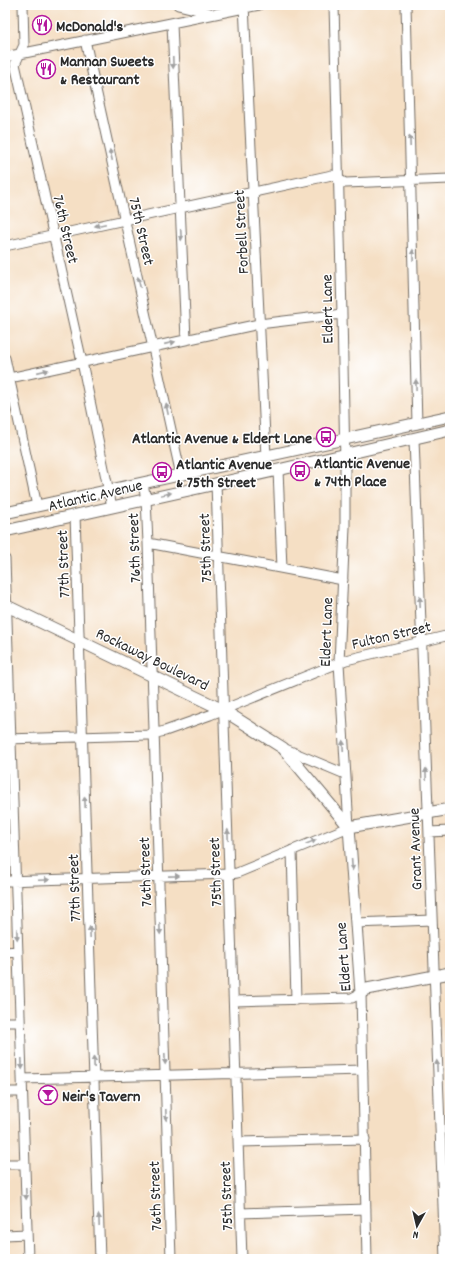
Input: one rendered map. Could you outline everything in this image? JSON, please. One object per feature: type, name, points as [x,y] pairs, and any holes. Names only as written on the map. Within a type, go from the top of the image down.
[{"type":"main road","name":"Atlantic Avenue","points":[[5,513],[450,416]]},
{"type":"main road","name":"Atlantic Avenue","points":[[5,531],[450,430]]},
{"type":"main road","name":"Rockaway Boulevard","points":[[6,605],[223,710],[283,748],[349,827]]},
{"type":"main road","points":[[349,827],[450,809]]},
{"type":"main road","name":"Eldert Lane","points":[[349,827],[361,993]]},
{"type":"main road","points":[[361,993],[367,989],[450,973]]},
{"type":"street","name":"76th Street","points":[[23,5],[24,45],[15,64],[82,362],[110,491],[112,507]]},
{"type":"street","points":[[178,5],[217,14]]},
{"type":"street","points":[[5,57],[172,24],[217,14],[244,6],[259,5]]},
{"type":"street","name":"Eldert Lane","points":[[334,5],[345,440],[345,527],[339,663],[349,827]]},
{"type":"street","points":[[406,5],[417,424]]},
{"type":"street","name":"Forbell Street","points":[[244,6],[266,457]]},
{"type":"street","points":[[172,24],[186,339]]},
{"type":"street","name":"75th Street","points":[[85,40],[154,346],[181,475]]},
{"type":"street","points":[[5,246],[332,175],[345,183],[450,179]]},
{"type":"street","points":[[7,379],[259,324],[342,314]]},
{"type":"street","points":[[5,358],[7,379],[37,506]]},
{"type":"street","name":"Grant Avenue","points":[[414,439],[445,1259]]},
{"type":"street","points":[[278,470],[282,568]]},
{"type":"street","name":"76th Street","points":[[143,484],[146,499],[148,543],[171,1259]]},
{"type":"street","name":"75th Street","points":[[216,484],[220,556],[223,710],[230,874],[242,1259]]},
{"type":"street","name":"77th Street","points":[[75,515],[100,1259]]},
{"type":"street","points":[[148,543],[343,580]]},
{"type":"street","points":[[5,559],[9,809],[16,880],[28,1259]]},
{"type":"street","name":"Fulton Street","points":[[8,739],[154,734],[223,710],[347,659],[450,635]]},
{"type":"street","name":"Rockaway Boulevard","points":[[283,748],[345,774]]},
{"type":"street","points":[[5,881],[237,873],[349,827]]},
{"type":"street","points":[[428,832],[450,831]]},
{"type":"street","points":[[292,850],[296,1000]]},
{"type":"street","points":[[356,923],[432,920]]},
{"type":"street","points":[[5,952],[18,951]]},
{"type":"street","points":[[234,1001],[352,998],[361,993]]},
{"type":"street","name":"Eldert Lane","points":[[361,993],[367,1259]]},
{"type":"street","points":[[5,1022],[20,1022]]},
{"type":"street","points":[[22,1079],[363,1070]]},
{"type":"street","points":[[5,1092],[22,1092]]},
{"type":"street","points":[[238,1142],[365,1139]]},
{"type":"street","points":[[5,1164],[25,1164]]},
{"type":"street","points":[[241,1213],[366,1209]]},
{"type":"street","points":[[5,1235],[27,1234]]},
{"type":"place","name":"McDonald's","points":[[42,25]]},
{"type":"place","name":"Mannan Sweets & Restaurant","points":[[46,69]]},
{"type":"place","name":"Atlantic Avenue & Eldert Lane","points":[[326,437]]},
{"type":"place","name":"Atlantic Avenue & 74th Place","points":[[300,471]]},
{"type":"place","name":"Atlantic Avenue & 75th Street","points":[[162,472]]},
{"type":"place","name":"Neir's Tavern","points":[[48,1095]]}]
